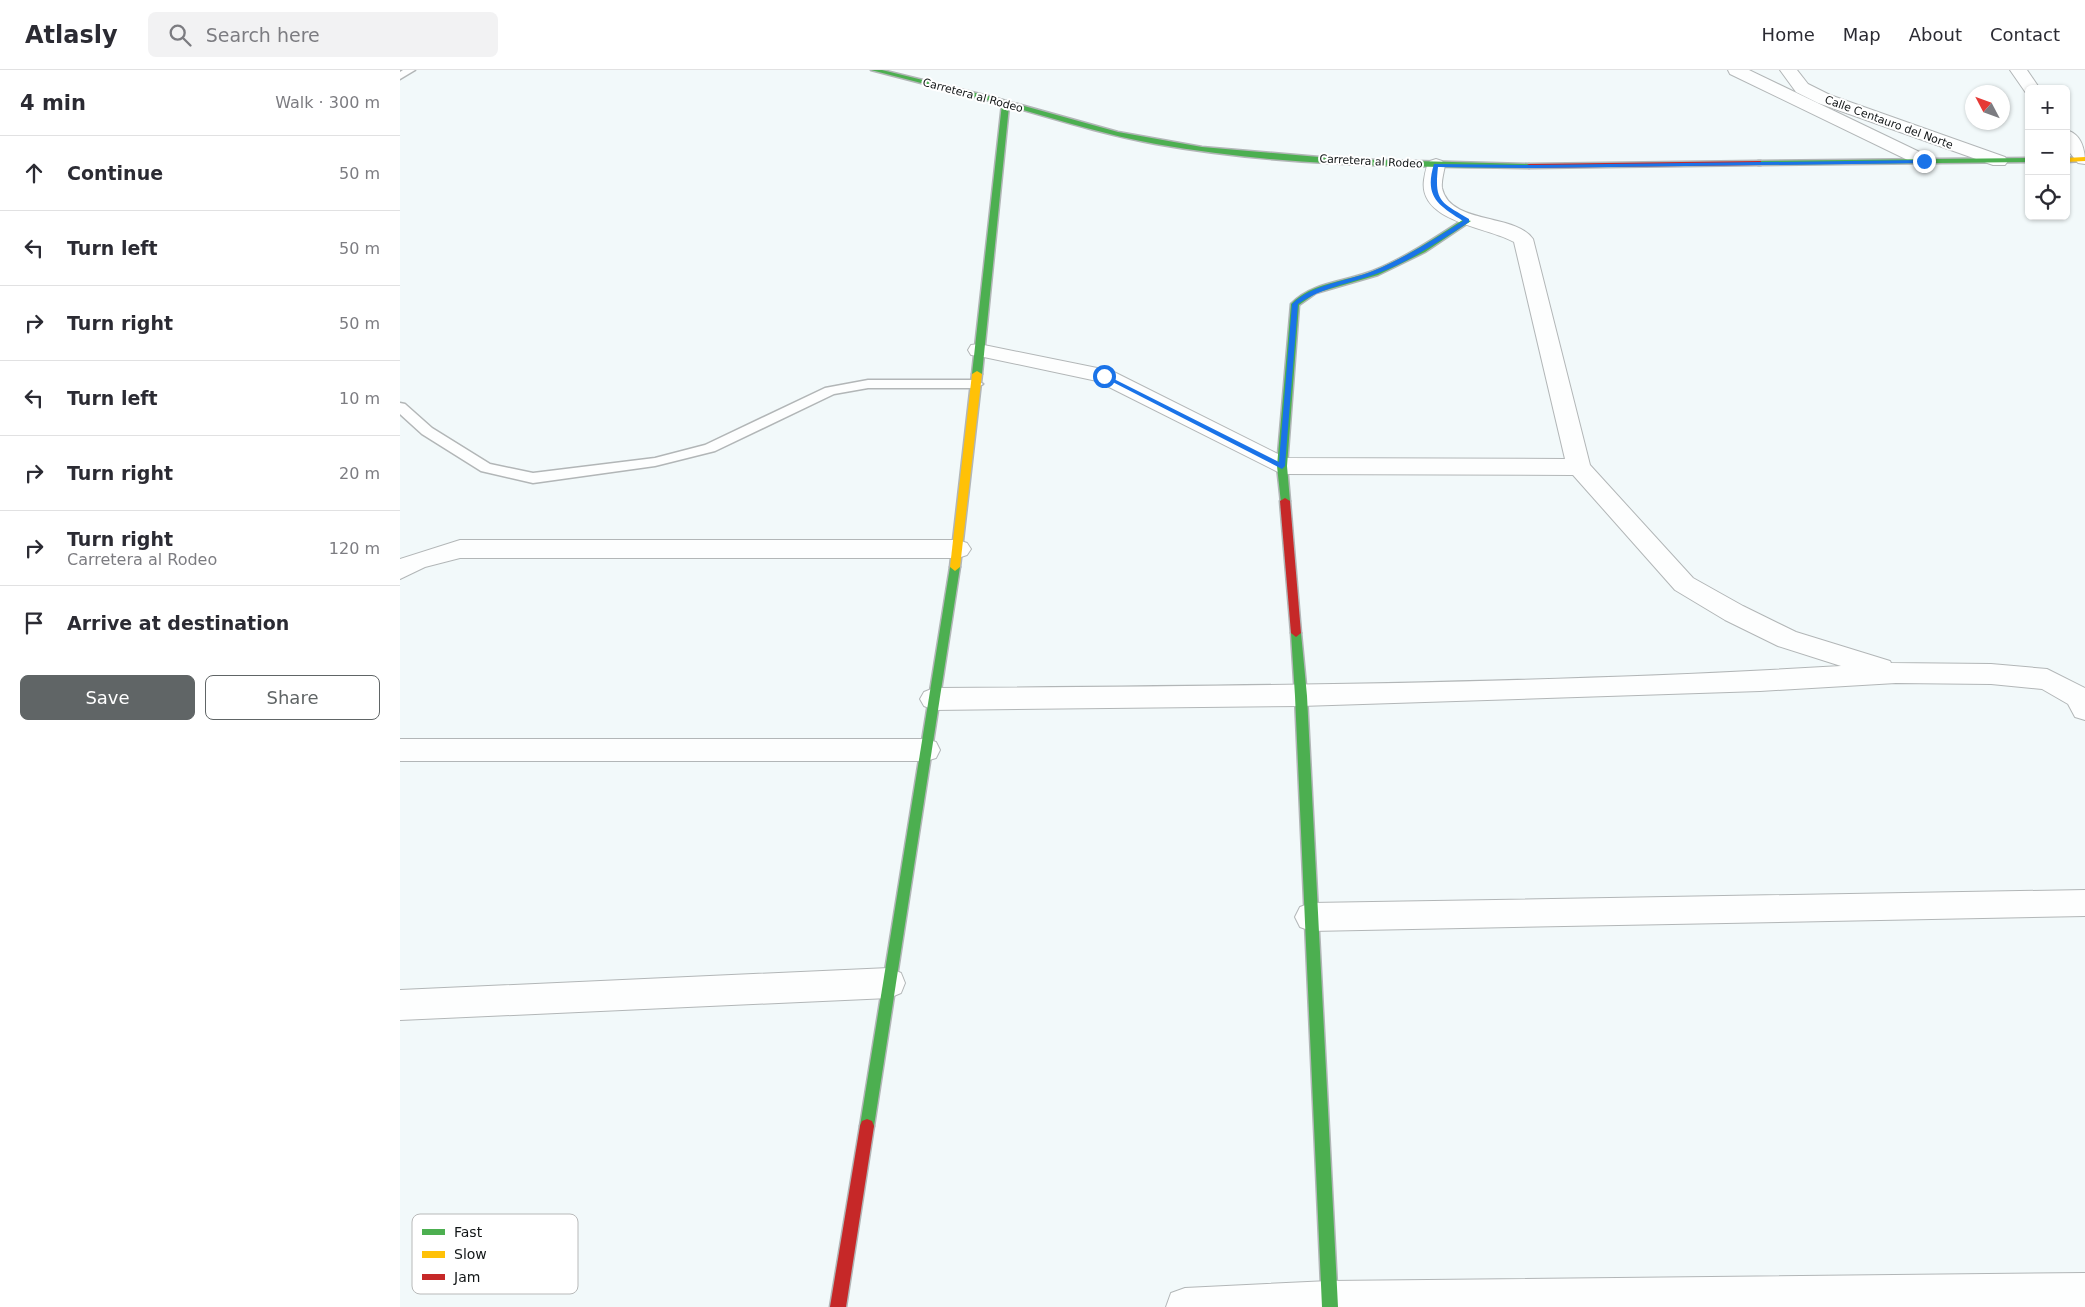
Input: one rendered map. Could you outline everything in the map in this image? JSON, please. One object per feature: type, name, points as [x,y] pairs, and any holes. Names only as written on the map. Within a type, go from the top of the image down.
[{"type":"street","name":"Carretera al Rodeo","points":[[874,70],[1006,103],[1092,129],[1157,142],[1257,155],[1436,165],[1535,166],[2025,160]]},
{"type":"street","points":[[1736,70],[1924,161]]},
{"type":"street","name":"Calle Centauro del Norte","points":[[1788,70],[1802,88],[1824,100],[1998,161]]},
{"type":"street","points":[[2018,70],[2029,85]]},
{"type":"street","points":[[838,1307],[958,550],[1006,103]]},
{"type":"street","points":[[2070,144],[2078,159]]},
{"type":"street","points":[[1436,165],[1433,188],[1440,203],[1467,220],[1513,232],[1523,239],[1579,467],[1684,584],[1734,613],[1787,639],[1896,673]]},
{"type":"street","points":[[1330,1304],[1300,696],[1282,466],[1295,304],[1313,291],[1375,272],[1422,250],[1467,220]]},
{"type":"street","points":[[979,350],[1104,376],[1282,466],[1579,467]]},
{"type":"street","points":[[400,570],[416,561],[460,549],[958,550]]},
{"type":"street","points":[[934,699],[1300,696],[1760,681],[1896,673],[1990,674],[2047,679],[2078,697],[2085,709]]},
{"type":"street","points":[[400,750],[926,750]]},
{"type":"street","points":[[1311,916],[2085,903]]},
{"type":"street","points":[[400,1005],[889,983]]},
{"type":"street","points":[[1185,1307],[2085,1292]]},
{"type":"lane","points":[[400,76],[410,70]]},
{"type":"lane","points":[[400,407],[427,431],[486,468],[534,478],[655,462],[710,448],[830,391],[868,384],[976,384]]},
{"type":"traffic: fast","points":[[874,70],[1118,134],[1202,149],[1342,162],[1529,166]]},
{"type":"traffic: fast","points":[[977,374],[1006,103]]},
{"type":"traffic: fast","points":[[1758,163],[2025,160]]},
{"type":"traffic: fast","points":[[1285,501],[1282,466],[1295,304],[1313,291],[1375,273],[1422,250],[1467,221]]},
{"type":"traffic: fast","points":[[867,1126],[955,567]]},
{"type":"traffic: fast","points":[[1296,633],[1301,696],[1330,1307]]},
{"type":"traffic: slow","points":[[2070,160],[2085,159]]},
{"type":"traffic: slow","points":[[955,567],[977,374]]},
{"type":"traffic: jam","points":[[1529,166],[1758,163]]},
{"type":"traffic: jam","points":[[1285,501],[1296,633]]},
{"type":"traffic: jam","points":[[838,1307],[867,1126]]},
{"type":"route","points":[[1104,376],[1282,466],[1295,304],[1313,291],[1375,272],[1422,250],[1467,220],[1440,203],[1433,188],[1436,165],[1535,166],[1924,161]]}]
